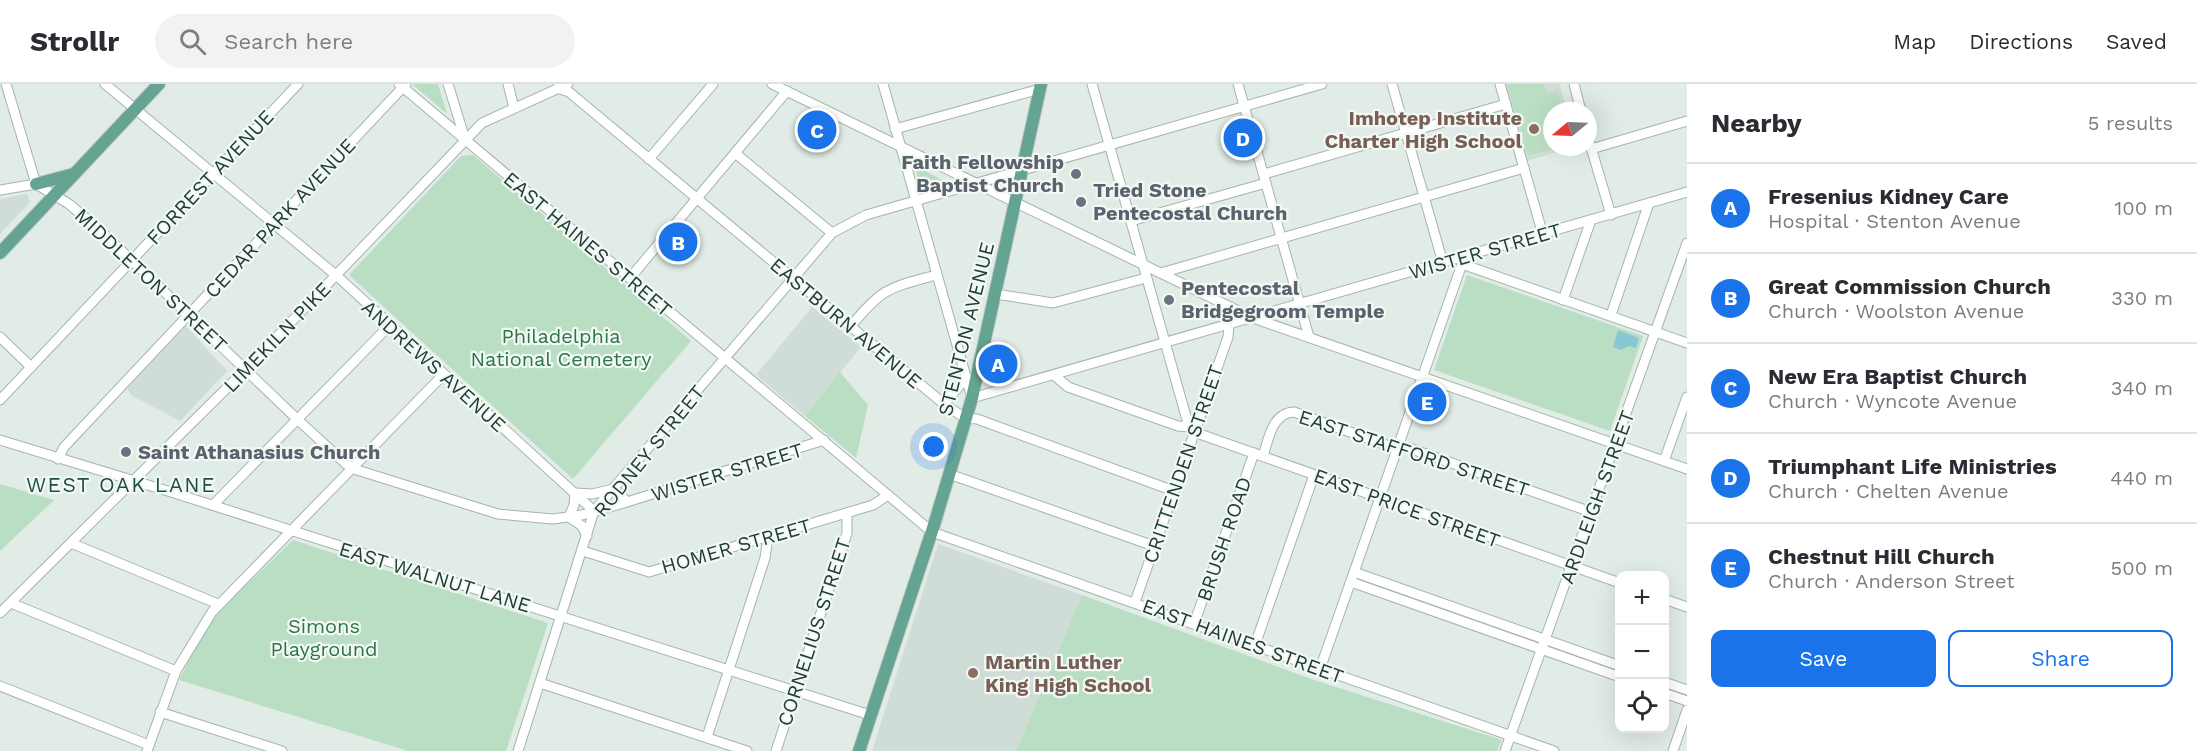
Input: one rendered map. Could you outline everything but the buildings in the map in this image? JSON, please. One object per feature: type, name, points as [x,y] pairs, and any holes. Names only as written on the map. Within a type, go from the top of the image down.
[{"type":"main road","points":[[0,253],[159,84]]},
{"type":"main road","name":"STENTON AVENUE","points":[[859,751],[932,532],[964,418],[972,398],[1017,203],[1040,87]]},
{"type":"main road","points":[[36,184],[74,174]]},
{"type":"street","points":[[0,190],[36,184],[6,84]]},
{"type":"street","name":"ANDREWS AVENUE","points":[[105,84],[337,276],[594,512]]},
{"type":"street","name":"FORREST AVENUE","points":[[0,400],[298,84]]},
{"type":"street","points":[[448,84],[465,141]]},
{"type":"street","points":[[508,84],[514,108]]},
{"type":"street","name":"LIMEKILN PIKE","points":[[0,613],[246,370],[482,123],[556,87],[568,84]]},
{"type":"street","points":[[649,159],[713,84]]},
{"type":"street","points":[[772,84],[1253,318],[1687,469]]},
{"type":"street","points":[[883,84],[972,398]]},
{"type":"street","points":[[1092,84],[1164,344],[1191,429]]},
{"type":"street","points":[[1238,84],[1309,337]]},
{"type":"street","points":[[735,153],[832,233],[866,215],[1322,84]]},
{"type":"street","points":[[1392,84],[1443,263]]},
{"type":"street","points":[[1500,84],[1543,235]]},
{"type":"street","points":[[1574,84],[1579,102]]},
{"type":"street","name":"EAST HAINES STREET","points":[[403,85],[465,141],[932,532],[1554,751]]},
{"type":"street","name":"CEDAR PARK AVENUE","points":[[58,459],[64,447],[403,85]]},
{"type":"street","name":"EASTBURN AVENUE","points":[[556,87],[570,92],[944,404],[964,418],[976,419],[1174,490]]},
{"type":"street","points":[[895,129],[1040,87]]},
{"type":"street","points":[[630,279],[787,91]]},
{"type":"street","points":[[1131,221],[1407,132],[1506,104]]},
{"type":"street","points":[[1597,147],[1687,121]]},
{"type":"street","points":[[1593,156],[1611,215]]},
{"type":"street","points":[[1161,273],[1524,168]]},
{"type":"street","name":"MIDDLETON STREET","points":[[36,184],[69,204],[132,260],[298,420],[353,468],[498,514],[540,519],[594,512]]},
{"type":"street","name":"WISTER STREET","points":[[972,398],[1443,263],[1462,261],[1687,192]]},
{"type":"street","points":[[1611,315],[1649,203]]},
{"type":"street","points":[[1563,300],[1591,220]]},
{"type":"street","name":"RODNEY STREET","points":[[521,750],[594,512],[832,233]]},
{"type":"street","name":"ARDLEIGH STREET","points":[[1505,751],[1687,243]]},
{"type":"street","points":[[1320,669],[1462,261],[1563,300],[1687,343]]},
{"type":"street","points":[[850,326],[872,301],[888,288],[936,275]]},
{"type":"street","points":[[996,294],[1053,303],[1146,278]]},
{"type":"street","name":"CRITTENDEN STREET","points":[[1135,602],[1174,490],[1191,429],[1228,337],[1228,325]]},
{"type":"street","points":[[213,505],[389,326]]},
{"type":"street","points":[[0,337],[31,367]]},
{"type":"street","points":[[961,359],[973,359],[984,353]]},
{"type":"street","points":[[0,686],[148,748],[176,671],[195,636],[218,604],[443,375]]},
{"type":"street","name":"EAST PRICE STREET","points":[[1054,375],[1068,387],[1615,581]]},
{"type":"street","points":[[944,404],[966,378]]},
{"type":"street","points":[[1664,461],[1687,397]]},
{"type":"street","name":"EAST STAFFORD STREET","points":[[1259,455],[1276,421],[1287,412],[1294,412],[1392,447],[1409,448],[1591,512]]},
{"type":"street","name":"EAST WALNUT LANE","points":[[0,440],[213,505],[870,715]]},
{"type":"street","name":"WISTER STREET","points":[[594,512],[824,440]]},
{"type":"street","name":"BRUSH ROAD","points":[[1194,624],[1259,455]]},
{"type":"street","points":[[949,474],[1154,546]]},
{"type":"street","points":[[1255,645],[1314,475]]},
{"type":"street","points":[[587,536],[582,526],[568,517],[573,510],[575,494],[599,493],[614,489],[627,502]]},
{"type":"street","name":"HOMER STREET","points":[[583,551],[649,572],[873,505],[888,495]]},
{"type":"street","name":"CORNELIUS STREET","points":[[776,751],[847,533],[847,513]]},
{"type":"street","points":[[707,737],[765,558],[768,537]]},
{"type":"street","points":[[71,543],[218,604]]},
{"type":"street","points":[[1352,577],[1544,645],[1615,675]]},
{"type":"street","points":[[1669,600],[1687,607]]},
{"type":"street","points":[[11,603],[176,671]]},
{"type":"street","points":[[1544,645],[1615,665]]},
{"type":"street","points":[[540,683],[747,751]]},
{"type":"street","points":[[1669,683],[1687,690]]},
{"type":"street","points":[[1669,694],[1687,701]]},
{"type":"street","points":[[1673,751],[1687,710]]},
{"type":"street","points":[[160,712],[282,751]]},
{"type":"shaded area","name":"Imhotep Institute Charter High School","points":[[1504,84],[1560,84],[1565,102],[1543,102],[1543,156],[1526,161]]},
{"type":"shaded area","points":[[27,194],[30,202],[0,234],[0,199]]},
{"type":"shaded area","points":[[812,307],[861,347],[805,416],[756,375]]},
{"type":"shaded area","points":[[186,326],[227,371],[180,421],[131,395],[127,388]]},
{"type":"shaded area","name":"Martin Luther King High School","points":[[938,544],[1082,595],[1016,751],[872,751]]},
{"type":"green space","points":[[412,84],[438,84],[447,114]]},
{"type":"green space","name":"Imhotep Institute Charter High School","points":[[1507,84],[1544,84],[1547,94],[1557,92],[1560,102],[1543,102],[1543,152],[1528,156]]},
{"type":"green space","name":"Philadelphia National Cemetery","points":[[473,155],[691,341],[573,479],[349,275],[461,156]]},
{"type":"green space","points":[[914,165],[948,183],[922,191]]},
{"type":"green space","points":[[1467,275],[1643,336],[1610,431],[1434,370]]},
{"type":"green space","points":[[840,372],[868,405],[856,458],[805,416]]},
{"type":"green space","points":[[0,484],[54,500],[0,551]]},
{"type":"green space","name":"Simons Playground","points":[[293,540],[548,623],[506,751],[408,751],[179,680],[198,641],[221,609]]},
{"type":"green space","points":[[1082,595],[1314,680],[1502,740],[1497,751],[1016,751]]},
{"type":"water","points":[[1618,330],[1639,338],[1636,348],[1629,346],[1621,350],[1613,347]]},
{"type":"place","name":"Imhotep Institute Charter High School","points":[[1534,129]]},
{"type":"place","name":"New Era Baptist Church","points":[[817,130]]},
{"type":"place","name":"Triumphant Life Ministries","points":[[1243,138]]},
{"type":"place","name":"Faith Fellowship Baptist Church","points":[[1076,174]]},
{"type":"place","name":"Tried Stone Pentecostal Church","points":[[1081,202]]},
{"type":"place","name":"Great Commission Church","points":[[678,242]]},
{"type":"place","name":"Pentecostal Bridgegroom Temple","points":[[1169,300]]},
{"type":"place","name":"Fresenius Kidney Care","points":[[998,364]]},
{"type":"place","name":"Chestnut Hill Church","points":[[1427,402]]},
{"type":"place","name":"Saint Athanasius Church","points":[[126,452]]},
{"type":"place","name":"Martin Luther King High School","points":[[973,673]]},
{"type":"district","name":"WEST OAK LANE","points":[[121,484]]}]
